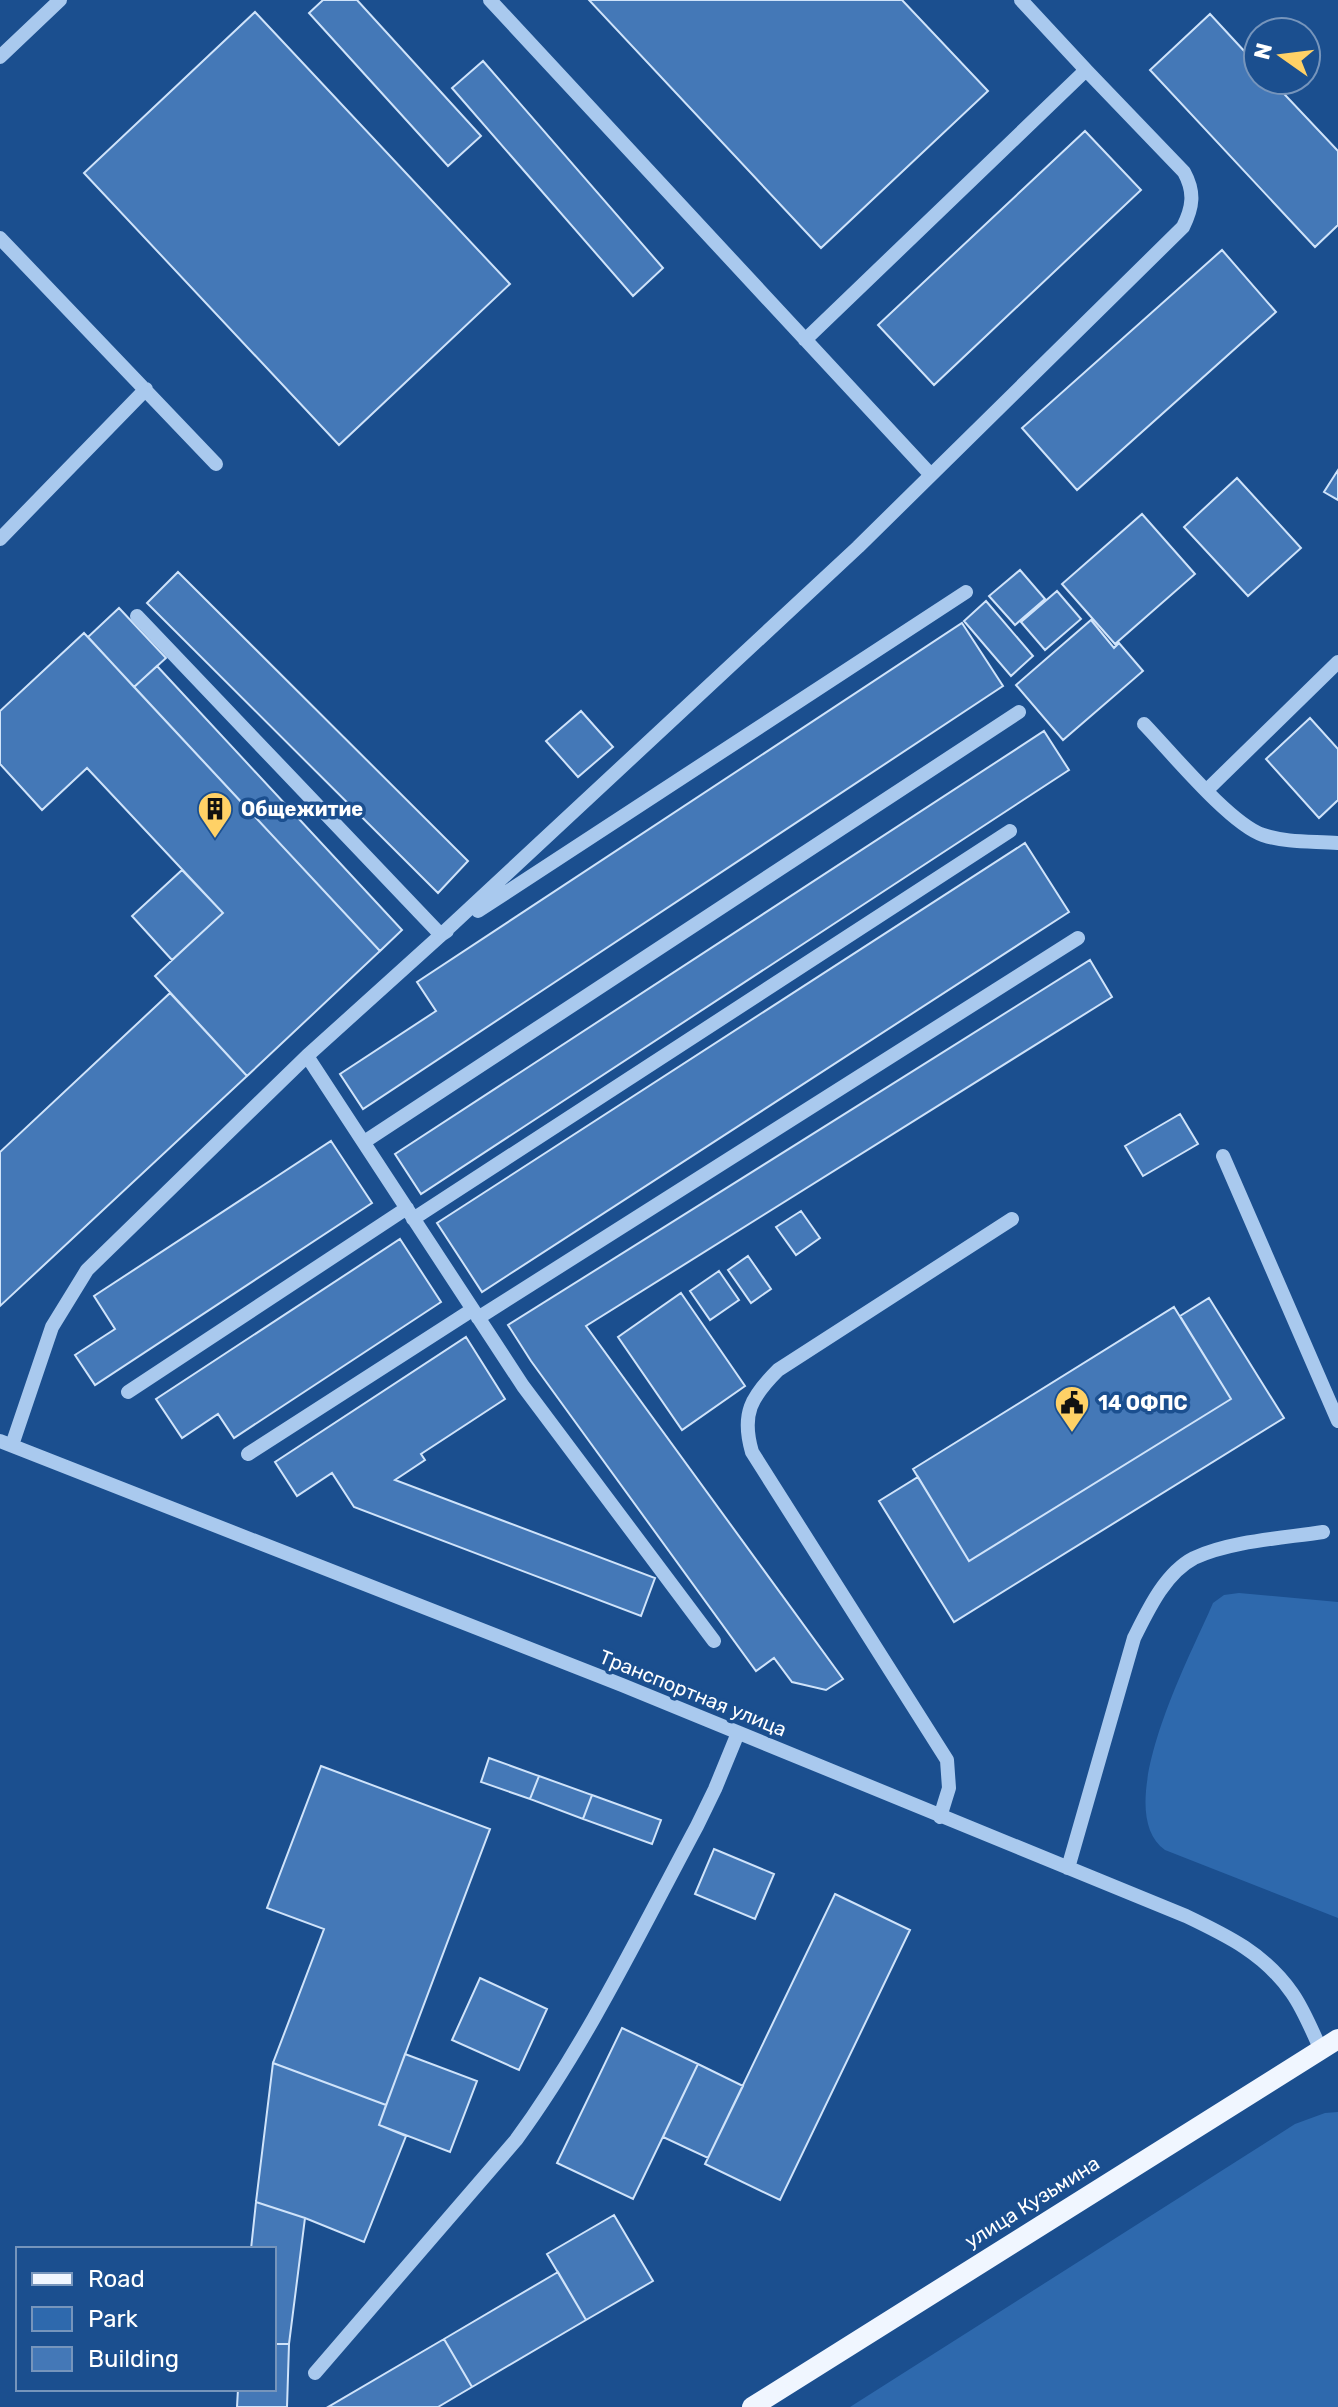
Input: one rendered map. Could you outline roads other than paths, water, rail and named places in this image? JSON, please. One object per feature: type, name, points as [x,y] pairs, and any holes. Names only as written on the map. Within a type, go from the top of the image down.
[{"type":"main road","name":"улица Кузьмина","points":[[752,2407],[1329,2044]]},
{"type":"street","points":[[0,57],[60,0]]},
{"type":"street","points":[[490,0],[931,475]]},
{"type":"street","points":[[6,1443],[52,1327],[87,1270],[307,1056],[858,547],[1183,227],[1191,212],[1192,187],[1184,172],[1021,0]]},
{"type":"street","points":[[805,340],[1086,70]]},
{"type":"street","points":[[0,238],[216,464]]},
{"type":"street","points":[[0,539],[146,389]]},
{"type":"street","points":[[441,935],[966,592]]},
{"type":"street","points":[[137,616],[441,935]]},
{"type":"street","points":[[1207,790],[1338,662]]},
{"type":"street","points":[[364,1142],[1019,712]]},
{"type":"street","points":[[1144,724],[1239,822],[1259,834],[1278,839],[1338,843]]},
{"type":"street","points":[[128,1392],[1010,831]]},
{"type":"street","points":[[248,1454],[1078,938]]},
{"type":"street","points":[[307,1056],[523,1386],[714,1641]]},
{"type":"street","points":[[1223,1156],[1338,1421]]},
{"type":"street","points":[[940,1817],[949,1788],[947,1760],[752,1452],[746,1431],[748,1411],[759,1389],[778,1370],[1012,1219]]},
{"type":"street","name":"Транспортная улица","points":[[6,1443],[622,1685],[1186,1916],[1234,1938],[1268,1963],[1329,2044]]},
{"type":"street","points":[[1068,1868],[1134,1638],[1151,1604],[1173,1576],[1192,1559],[1221,1549],[1323,1532]]},
{"type":"street","points":[[315,2373],[516,2140],[542,2104],[574,2052],[697,1826],[738,1733]]},
{"type":"place","name":"Общежитие","points":[[215,840]]},
{"type":"place","name":"14 ОФПС","points":[[1072,1434]]}]
